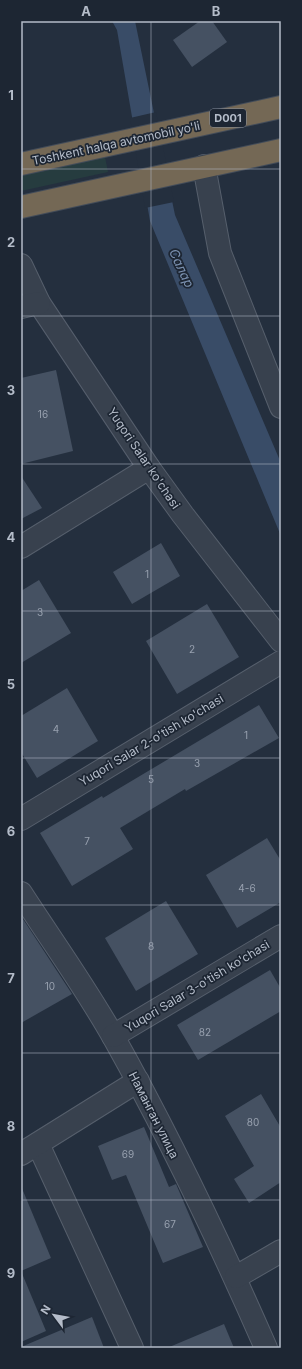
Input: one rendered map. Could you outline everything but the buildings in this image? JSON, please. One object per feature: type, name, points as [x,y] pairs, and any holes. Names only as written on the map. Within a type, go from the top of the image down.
[{"type":"highway","name":"Toshkent halqa avtomobil yo'li","points":[[21,164],[281,107]]},
{"type":"highway","points":[[21,207],[281,150]]},
{"type":"street","points":[[194,169],[220,253],[281,406]]},
{"type":"street","name":"Yuqori Salar ko'chasi","points":[[21,266],[30,305],[183,515],[281,641]]},
{"type":"street","points":[[21,547],[149,468]]},
{"type":"street","name":"Yuqori Salar 2-o'tish ko'chasi","points":[[21,819],[281,662]]},
{"type":"street","name":"Наманган улица","points":[[21,893],[113,1036],[138,1081],[236,1277],[266,1348]]},
{"type":"street","name":"Yuqori Salar 3-o'tish ko'chasi","points":[[113,1036],[281,936]]},
{"type":"street","points":[[132,1348],[30,1149],[138,1081]]},
{"type":"street","points":[[236,1277],[281,1251]]},
{"type":"green space","points":[[105,157],[108,172],[21,191],[21,176]]},
{"type":"water","name":"Салар","points":[[112,21],[135,21],[175,215],[281,463],[281,536],[150,221],[117,30]]},
{"type":"pier","points":[[156,112],[174,202],[145,208],[130,118]]}]
